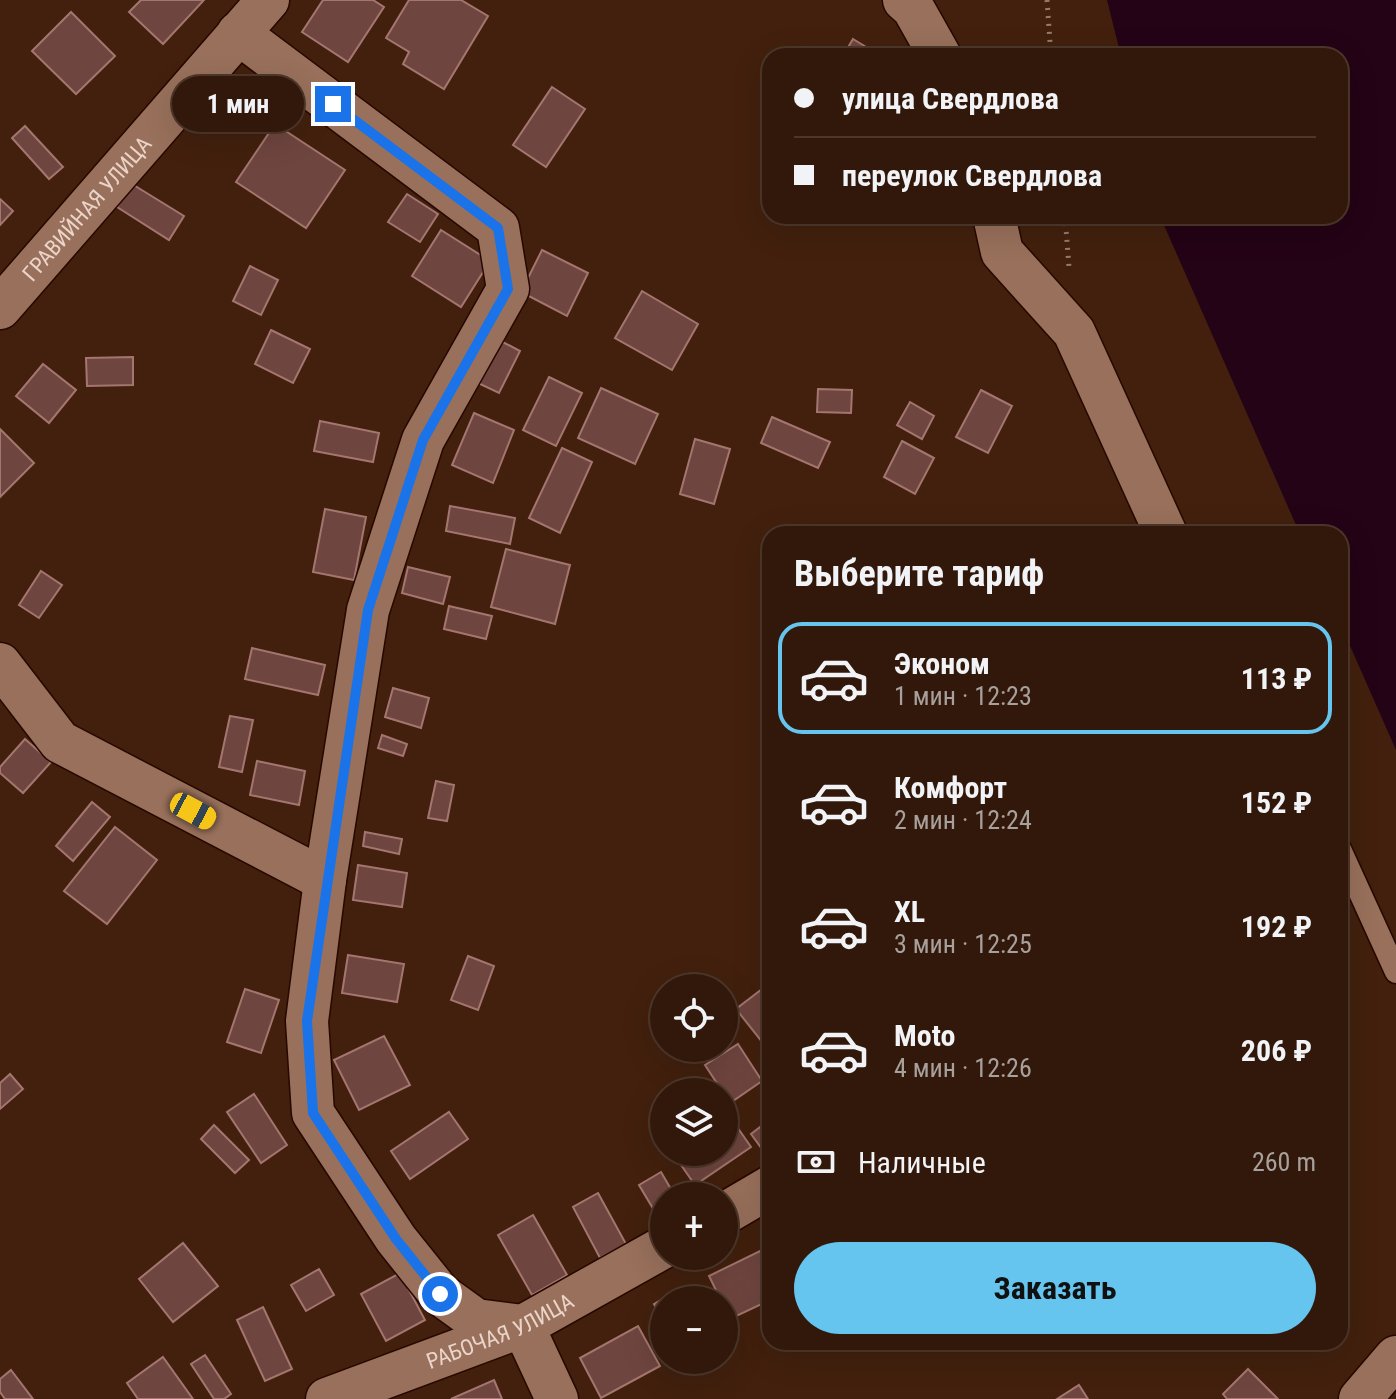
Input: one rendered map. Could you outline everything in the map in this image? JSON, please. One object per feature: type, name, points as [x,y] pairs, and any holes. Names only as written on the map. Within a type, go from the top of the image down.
[{"type":"street","name":"ГРАВИЙНАЯ УЛИЦА","points":[[0,308],[268,0]]},
{"type":"street","points":[[904,0],[913,8],[936,48]]},
{"type":"street","points":[[238,33],[498,228],[508,289],[423,440],[368,610],[325,880],[307,1021],[313,1113],[396,1239],[440,1294],[476,1320],[523,1326],[557,1399]]},
{"type":"street","points":[[996,224],[1002,252],[1074,332],[1162,526]]},
{"type":"street","points":[[0,664],[60,742],[325,880]]},
{"type":"street","points":[[738,1206],[762,1192]]},
{"type":"street","name":"РАБОЧАЯ УЛИЦА","points":[[327,1399],[523,1326],[650,1255]]},
{"type":"street","points":[[1360,1399],[1396,1357]]},
{"type":"lane","points":[[1348,867],[1396,972]]},
{"type":"path","points":[[1047,0],[1050,48]]},
{"type":"shaded area","points":[[1107,0],[1396,0],[1396,750],[1348,641],[1348,526],[1296,526],[1164,224],[1348,224],[1348,48],[1119,48]]},
{"type":"building","points":[[141,0],[204,0],[163,44],[129,12]]},
{"type":"building","points":[[323,0],[373,0],[384,7],[348,62],[302,32]]},
{"type":"building","points":[[409,0],[461,0],[488,16],[444,89],[403,64],[409,52],[386,38]]},
{"type":"building","points":[[71,12],[115,56],[76,94],[32,51]]},
{"type":"building","points":[[853,39],[868,48],[848,48]]},
{"type":"building","points":[[552,87],[585,109],[546,167],[513,145]]},
{"type":"building","points":[[275,124],[345,170],[306,228],[236,182]]},
{"type":"building","points":[[25,126],[63,167],[49,179],[12,138]]},
{"type":"building","points":[[132,184],[184,216],[169,240],[117,207]]},
{"type":"building","points":[[407,194],[438,214],[420,242],[388,222]]},
{"type":"building","points":[[0,199],[13,211],[0,225]]},
{"type":"building","points":[[441,230],[490,261],[461,307],[412,276]]},
{"type":"building","points":[[542,250],[588,273],[567,316],[521,292]]},
{"type":"building","points":[[250,266],[278,280],[261,315],[233,301]]},
{"type":"building","points":[[642,291],[698,324],[672,370],[615,338]]},
{"type":"building","points":[[271,330],[310,349],[293,383],[255,364]]},
{"type":"building","points":[[499,340],[520,351],[499,393],[478,383]]},
{"type":"building","points":[[133,357],[133,385],[87,386],[86,358]]},
{"type":"building","points":[[43,364],[76,390],[49,423],[16,396]]},
{"type":"building","points":[[549,377],[582,393],[556,446],[523,430]]},
{"type":"building","points":[[601,388],[658,414],[635,464],[578,438]]},
{"type":"building","points":[[818,389],[852,390],[851,413],[817,412]]},
{"type":"building","points":[[981,390],[1012,406],[988,453],[956,437]]},
{"type":"building","points":[[910,402],[934,416],[922,439],[897,425]]},
{"type":"building","points":[[474,413],[514,430],[493,483],[452,465]]},
{"type":"building","points":[[772,417],[830,442],[818,468],[761,443]]},
{"type":"building","points":[[320,421],[379,433],[373,462],[314,451]]},
{"type":"building","points":[[0,429],[34,463],[0,497]]},
{"type":"building","points":[[695,439],[730,449],[714,504],[680,494]]},
{"type":"building","points":[[902,441],[934,458],[915,494],[884,477]]},
{"type":"building","points":[[562,448],[592,462],[560,533],[529,518]]},
{"type":"building","points":[[450,506],[515,518],[510,544],[446,531]]},
{"type":"building","points":[[325,509],[366,517],[354,580],[313,572]]},
{"type":"building","points":[[506,549],[570,565],[555,624],[491,607]]},
{"type":"building","points":[[408,567],[450,577],[443,604],[402,593]]},
{"type":"building","points":[[41,571],[62,585],[39,618],[19,605]]},
{"type":"building","points":[[449,606],[492,616],[486,639],[444,629]]},
{"type":"building","points":[[252,648],[325,665],[318,695],[245,679]]},
{"type":"building","points":[[393,688],[429,698],[421,728],[385,717]]},
{"type":"building","points":[[230,716],[253,720],[242,772],[219,767]]},
{"type":"building","points":[[382,735],[407,744],[403,756],[378,748]]},
{"type":"building","points":[[25,739],[51,762],[23,793],[0,773],[0,767]]},
{"type":"building","points":[[257,761],[305,771],[299,805],[250,795]]},
{"type":"building","points":[[436,781],[454,785],[447,821],[428,818]]},
{"type":"building","points":[[92,802],[110,817],[73,861],[56,846]]},
{"type":"building","points":[[115,827],[157,860],[107,924],[64,891]]},
{"type":"building","points":[[365,832],[402,839],[399,854],[363,846]]},
{"type":"building","points":[[358,865],[407,873],[402,907],[353,900]]},
{"type":"building","points":[[348,955],[404,964],[397,1002],[342,993]]},
{"type":"building","points":[[468,956],[494,966],[478,1010],[451,1000]]},
{"type":"building","points":[[245,989],[279,1000],[261,1053],[227,1042]]},
{"type":"building","points":[[762,989],[762,1042],[738,1007]]},
{"type":"building","points":[[384,1036],[410,1085],[359,1110],[334,1060]]},
{"type":"building","points":[[738,1044],[762,1081],[738,1098],[738,1078],[714,1078],[705,1065],[710,1062],[738,1062]]},
{"type":"building","points":[[10,1074],[23,1089],[0,1109],[0,1083]]},
{"type":"building","points":[[254,1094],[287,1145],[261,1163],[227,1112]]},
{"type":"building","points":[[449,1112],[468,1139],[410,1179],[391,1151]]},
{"type":"building","points":[[214,1125],[249,1160],[235,1173],[201,1139]]},
{"type":"building","points":[[762,1126],[762,1149],[751,1134]]},
{"type":"building","points":[[738,1128],[751,1147],[738,1156]]},
{"type":"building","points":[[682,1166],[723,1166],[699,1182],[693,1182]]},
{"type":"building","points":[[661,1172],[667,1182],[650,1182],[650,1204],[639,1185]]},
{"type":"building","points":[[598,1193],[626,1244],[600,1258],[573,1207]]},
{"type":"building","points":[[533,1215],[567,1275],[532,1295],[498,1235]]},
{"type":"building","points":[[183,1243],[218,1286],[173,1322],[139,1279]]},
{"type":"building","points":[[762,1250],[762,1304],[738,1315],[738,1286],[714,1286],[709,1276],[721,1270],[738,1270],[738,1262]]},
{"type":"building","points":[[319,1269],[334,1295],[306,1311],[291,1285]]},
{"type":"building","points":[[400,1273],[425,1320],[386,1341],[361,1294]]},
{"type":"building","points":[[263,1307],[292,1369],[265,1381],[237,1320]]},
{"type":"building","points":[[638,1326],[650,1348],[650,1371],[601,1398],[580,1358]]},
{"type":"building","points":[[205,1355],[231,1394],[224,1399],[214,1399],[191,1364]]},
{"type":"building","points":[[163,1357],[193,1399],[138,1399],[127,1383]]},
{"type":"building","points":[[1248,1369],[1278,1399],[1227,1399],[1223,1394]]},
{"type":"building","points":[[11,1370],[33,1399],[5,1399],[0,1392],[0,1379]]},
{"type":"building","points":[[494,1380],[502,1399],[451,1399]]},
{"type":"building","points":[[1079,1385],[1088,1399],[1057,1399]]},
{"type":"route","points":[[333,104],[498,228],[508,289],[423,440],[368,610],[325,880],[307,1021],[313,1113],[396,1239],[440,1294]]}]
